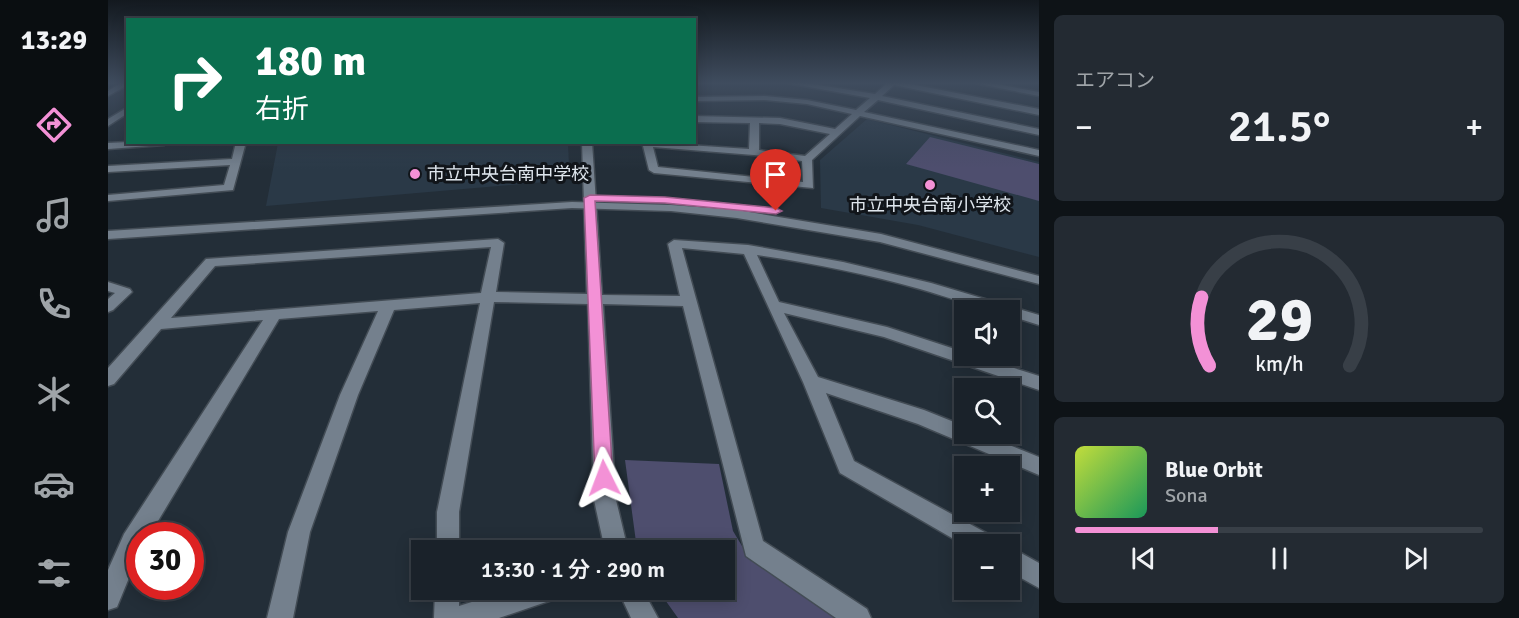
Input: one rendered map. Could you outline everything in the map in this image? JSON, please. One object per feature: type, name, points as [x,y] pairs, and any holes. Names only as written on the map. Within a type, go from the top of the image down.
[{"type":"street","points":[[108,124],[126,111]]},
{"type":"street","points":[[849,111],[1039,153]]},
{"type":"street","points":[[940,111],[1039,132]]},
{"type":"street","points":[[807,159],[861,113]]},
{"type":"street","points":[[696,119],[754,119],[805,125],[836,132]]},
{"type":"street","points":[[754,119],[754,152]]},
{"type":"street","points":[[108,124],[126,124]]},
{"type":"street","points":[[108,146],[136,144]]},
{"type":"street","points":[[108,198],[229,188],[240,144]]},
{"type":"street","points":[[587,144],[605,500],[614,540]]},
{"type":"street","points":[[648,144],[654,170],[809,186],[807,159]]},
{"type":"street","points":[[660,144],[807,159]]},
{"type":"street","points":[[108,169],[236,162]]},
{"type":"street","points":[[108,226],[486,202],[706,203],[787,213],[882,230],[1039,270]]},
{"type":"street","points":[[108,235],[590,202],[737,214],[817,226],[892,240],[1039,280]]},
{"type":"street","points":[[108,379],[212,262],[498,243],[490,297],[448,512],[448,540]]},
{"type":"street","points":[[858,618],[754,548],[674,244],[748,249],[872,273],[975,300]]},
{"type":"street","points":[[748,249],[812,382],[847,467],[966,534]]},
{"type":"street","points":[[108,286],[125,292],[108,307]]},
{"type":"street","points":[[157,324],[490,297],[688,300]]},
{"type":"street","points":[[773,305],[887,332],[1039,383]]},
{"type":"street","points":[[280,618],[299,532],[350,395],[388,306]]},
{"type":"street","points":[[1020,314],[1039,320]]},
{"type":"street","points":[[108,598],[132,542],[274,315]]},
{"type":"street","points":[[812,382],[924,418],[1039,466]]},
{"type":"street","points":[[1020,565],[1039,576]]},
{"type":"street","points":[[447,600],[447,618]]},
{"type":"street","points":[[460,618],[515,600]]},
{"type":"street","points":[[635,600],[645,618]]},
{"type":"shaded area","name":"市立中央台南小学校","points":[[867,119],[1039,162],[1039,257],[918,225],[821,208],[820,160]]},
{"type":"shaded area","points":[[930,137],[1039,164],[1039,201],[906,164]]},
{"type":"shaded area","name":"市立中央台南中学校","points":[[278,144],[568,144],[569,165],[545,182],[266,206]]},
{"type":"shaded area","points":[[625,460],[719,464],[733,531],[748,556],[838,618],[678,618],[665,600],[735,600],[735,540],[636,540]]},
{"type":"place","name":"市立中央台南中学校","points":[[415,174]]},
{"type":"place","name":"市立中央台南小学校","points":[[930,185]]},
{"type":"route","points":[[604,478],[590,198],[665,200],[776,211]]}]
